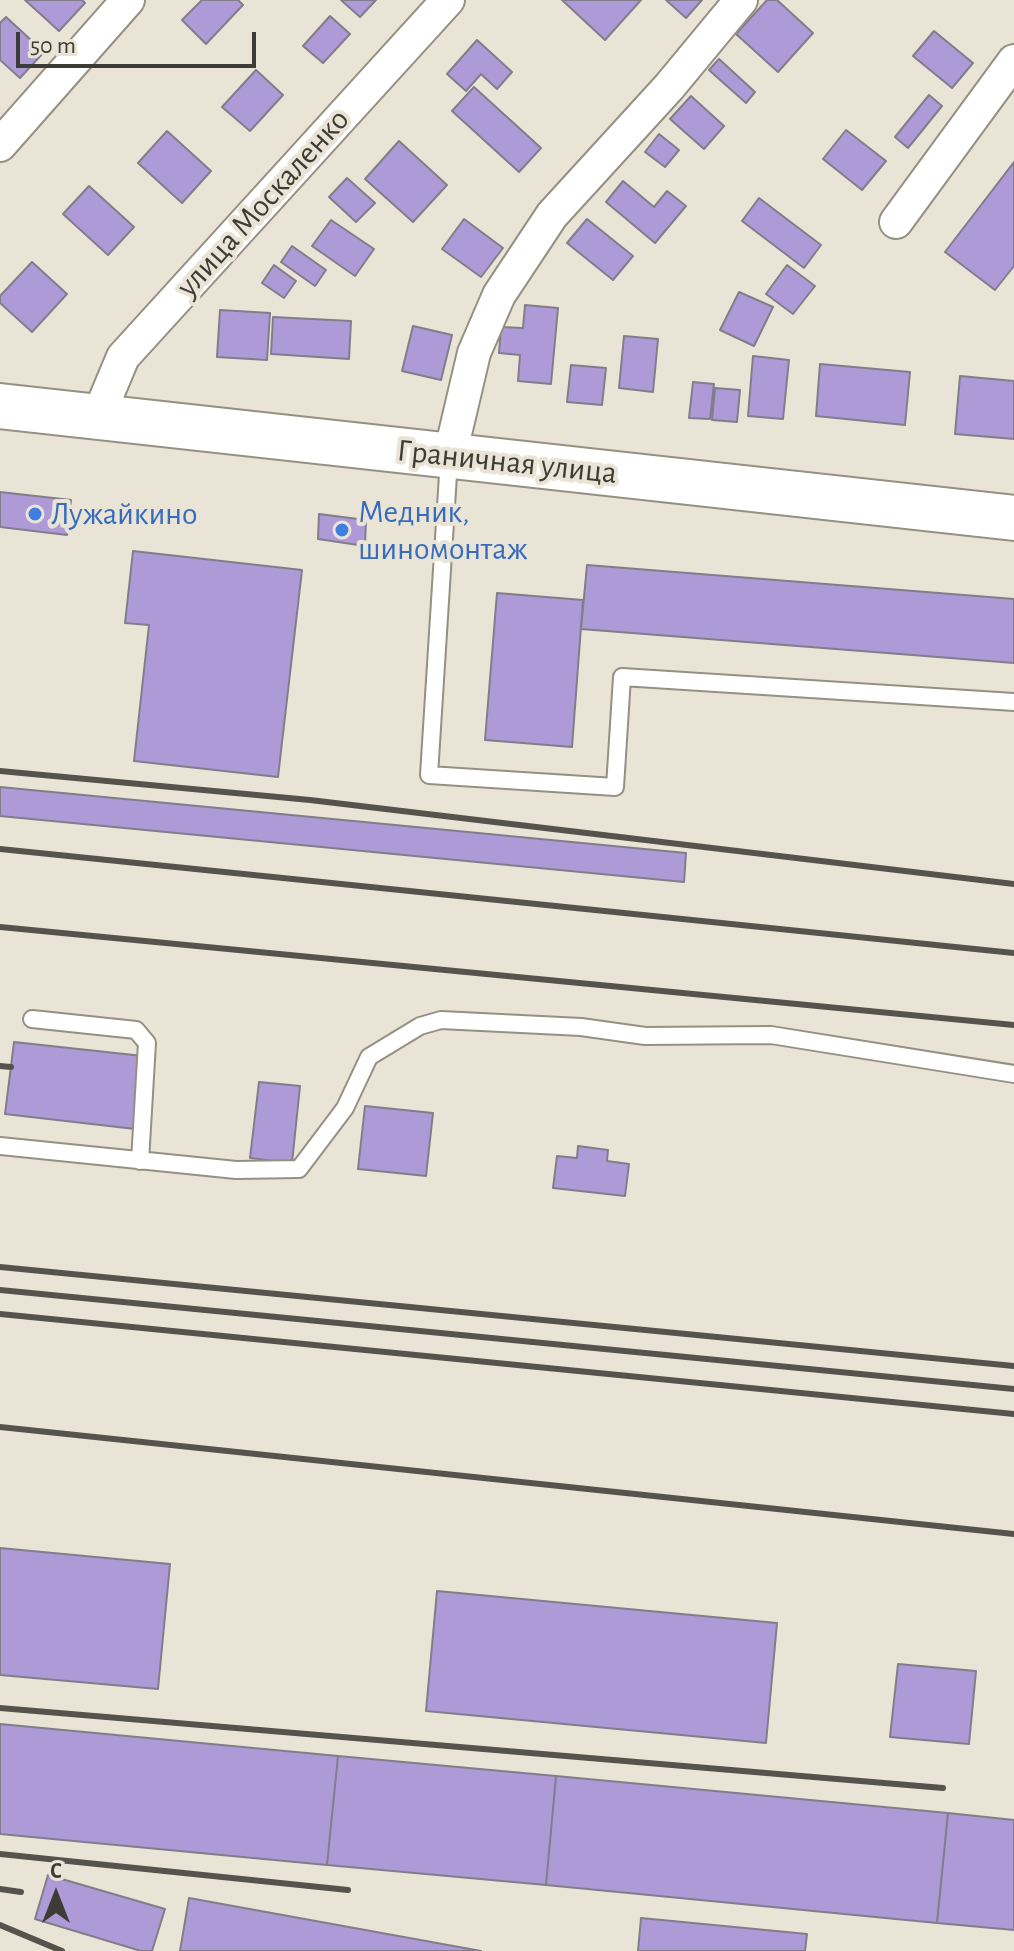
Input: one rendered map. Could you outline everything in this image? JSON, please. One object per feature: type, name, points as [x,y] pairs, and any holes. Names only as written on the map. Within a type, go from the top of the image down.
[{"type":"main road","name":"Граничная улица","points":[[0,406],[1014,518]]},
{"type":"street","points":[[0,145],[128,0]]},
{"type":"street","name":"улица Москаленко","points":[[97,419],[123,357],[448,0]]},
{"type":"street","points":[[450,455],[474,353],[499,295],[552,215],[669,87],[741,0]]},
{"type":"street","points":[[896,222],[1014,61]]},
{"type":"lane","points":[[450,455],[429,775],[615,787],[622,677],[1014,702]]},
{"type":"lane","points":[[32,1019],[136,1030],[147,1043],[140,1161]]},
{"type":"lane","points":[[0,1146],[236,1170],[299,1169],[345,1108],[369,1057],[420,1026],[441,1020],[581,1027],[645,1036],[771,1035],[1014,1074]]},
{"type":"building","points":[[25,0],[82,0],[85,3],[59,31]]},
{"type":"building","points":[[202,0],[238,0],[243,5],[206,44],[182,20]]},
{"type":"building","points":[[341,0],[376,0],[360,17]]},
{"type":"building","points":[[562,0],[641,0],[605,40]]},
{"type":"building","points":[[666,0],[702,0],[686,18]]},
{"type":"building","points":[[767,0],[777,0],[813,33],[778,72],[736,34]]},
{"type":"building","points":[[330,16],[350,34],[323,63],[303,46]]},
{"type":"building","points":[[6,17],[44,52],[20,78],[0,60],[0,23]]},
{"type":"building","points":[[934,31],[973,63],[952,88],[913,56]]},
{"type":"building","points":[[477,40],[512,72],[497,89],[481,74],[466,91],[447,74]]},
{"type":"building","points":[[719,59],[755,92],[746,103],[709,70]]},
{"type":"building","points":[[256,70],[283,95],[250,131],[222,107]]},
{"type":"building","points":[[474,87],[541,148],[519,172],[452,111]]},
{"type":"building","points":[[929,95],[942,106],[908,148],[895,137]]},
{"type":"building","points":[[691,96],[724,126],[704,149],[670,119]]},
{"type":"building","points":[[846,130],[886,161],[862,190],[823,159]]},
{"type":"building","points":[[167,131],[211,171],[182,203],[138,163]]},
{"type":"building","points":[[659,134],[679,150],[665,167],[645,152]]},
{"type":"building","points":[[399,141],[447,185],[413,222],[365,179]]},
{"type":"building","points":[[1014,162],[1014,266],[995,290],[945,252]]},
{"type":"building","points":[[347,178],[375,203],[356,222],[329,197]]},
{"type":"building","points":[[623,181],[654,207],[667,191],[686,206],[655,243],[606,202]]},
{"type":"building","points":[[89,186],[134,227],[108,255],[63,214]]},
{"type":"building","points":[[759,198],[821,245],[804,268],[742,221]]},
{"type":"building","points":[[464,219],[503,248],[481,277],[442,249]]},
{"type":"building","points":[[587,219],[633,256],[613,280],[567,243]]},
{"type":"building","points":[[331,220],[374,249],[355,276],[312,246]]},
{"type":"building","points":[[292,246],[326,270],[315,286],[281,262]]},
{"type":"building","points":[[32,262],[67,294],[32,332],[0,303],[0,296]]},
{"type":"building","points":[[274,265],[296,281],[284,298],[262,283]]},
{"type":"building","points":[[787,265],[815,286],[793,314],[766,294]]},
{"type":"building","points":[[739,292],[773,307],[754,346],[720,330]]},
{"type":"building","points":[[525,305],[558,308],[551,384],[518,381],[520,355],[499,353],[501,327],[523,328]]},
{"type":"building","points":[[220,310],[270,313],[267,360],[217,357]]},
{"type":"building","points":[[273,317],[351,321],[349,359],[271,354]]},
{"type":"building","points":[[413,326],[452,335],[441,380],[402,371]]},
{"type":"building","points":[[624,336],[658,339],[653,392],[619,388]]},
{"type":"building","points":[[753,356],[789,360],[783,419],[748,416]]},
{"type":"building","points":[[820,364],[910,372],[905,425],[816,416]]},
{"type":"building","points":[[571,365],[606,368],[602,405],[567,402]]},
{"type":"building","points":[[960,376],[1014,381],[1014,439],[955,434]]},
{"type":"building","points":[[693,382],[714,384],[710,419],[689,418]]},
{"type":"building","points":[[715,388],[740,390],[737,422],[712,420]]},
{"type":"building","name":"Лужайкино","points":[[0,492],[71,500],[67,535],[0,527]]},
{"type":"building","name":"Медник, шиномонтаж","points":[[319,514],[366,520],[365,546],[318,539]]},
{"type":"building","points":[[133,551],[302,570],[278,777],[134,761],[149,625],[125,623]]},
{"type":"building","points":[[587,565],[1014,599],[1014,663],[581,629]]},
{"type":"building","points":[[497,593],[583,600],[572,747],[485,740]]},
{"type":"building","points":[[0,787],[686,853],[684,882],[0,816]]},
{"type":"building","points":[[14,1042],[143,1056],[135,1129],[5,1114]]},
{"type":"building","points":[[259,1082],[300,1086],[292,1163],[250,1158]]},
{"type":"building","points":[[365,1106],[433,1113],[426,1176],[358,1169]]},
{"type":"building","points":[[578,1146],[608,1150],[607,1161],[629,1164],[625,1196],[553,1188],[557,1156],[577,1158]]},
{"type":"building","points":[[0,1548],[170,1564],[158,1689],[0,1675]]},
{"type":"building","points":[[437,1591],[777,1623],[766,1743],[426,1711]]},
{"type":"building","points":[[898,1664],[976,1671],[969,1744],[890,1737]]},
{"type":"building","points":[[0,1724],[338,1756],[327,1865],[0,1834]]},
{"type":"building","points":[[338,1756],[556,1776],[546,1885],[327,1865]]},
{"type":"building","points":[[556,1776],[948,1813],[937,1923],[546,1885]]},
{"type":"building","points":[[948,1813],[1014,1820],[1014,1930],[937,1923]]},
{"type":"building","points":[[48,1875],[165,1909],[152,1951],[141,1951],[35,1919]]},
{"type":"building","points":[[189,1898],[481,1951],[180,1951]]},
{"type":"building","points":[[641,1918],[807,1934],[805,1951],[638,1951]]},
{"type":"railway","points":[[0,771],[310,800],[1014,884]]},
{"type":"railway","points":[[0,849],[1014,953]]},
{"type":"railway","points":[[0,927],[1014,1025]]},
{"type":"railway","points":[[0,1066],[11,1067]]},
{"type":"railway","points":[[0,1267],[1014,1366]]},
{"type":"railway","points":[[0,1290],[1014,1389]]},
{"type":"railway","points":[[0,1314],[1014,1414]]},
{"type":"railway","points":[[0,1427],[1014,1534]]},
{"type":"railway","points":[[0,1708],[943,1788]]},
{"type":"railway","points":[[0,1854],[348,1890]]},
{"type":"railway","points":[[0,1889],[21,1892]]},
{"type":"railway","points":[[0,1925],[62,1951]]},
{"type":"place","name":"Лужайкино","points":[[35,514]]},
{"type":"place","name":"Медник, шиномонтаж","points":[[342,530]]}]
